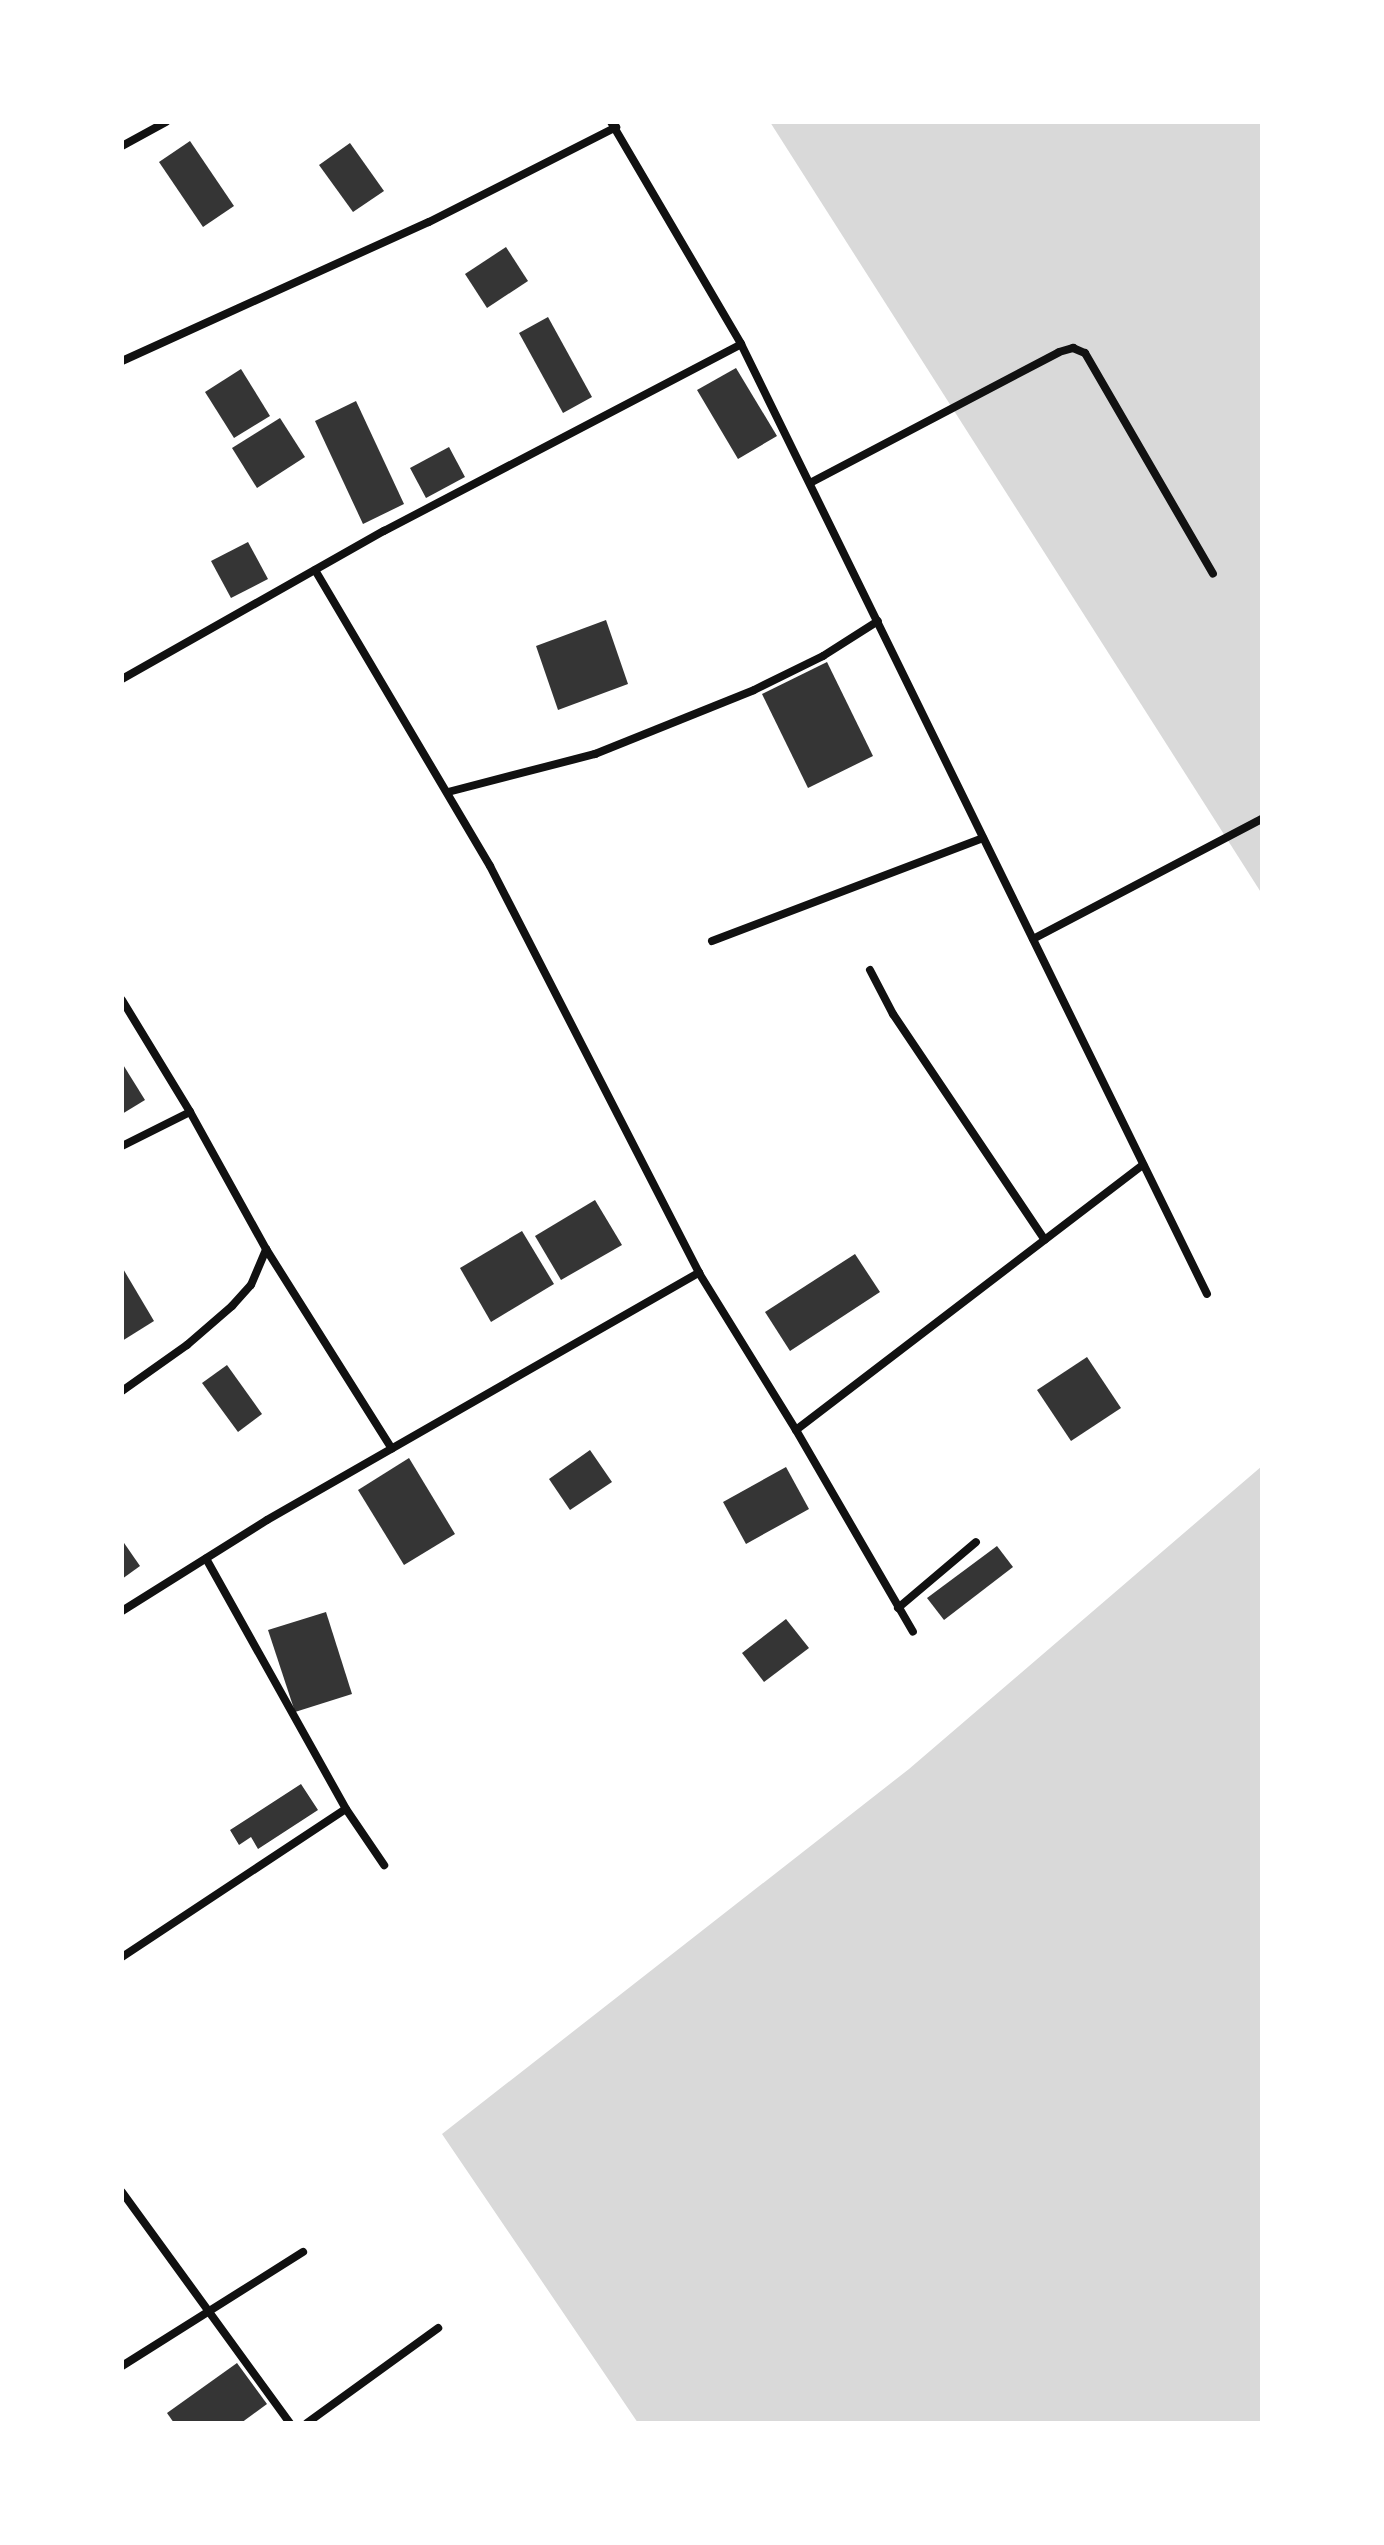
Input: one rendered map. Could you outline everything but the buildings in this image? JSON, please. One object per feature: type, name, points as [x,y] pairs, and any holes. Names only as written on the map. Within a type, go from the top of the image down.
[{"type":"street","points":[[122,146],[166,122]]},
{"type":"street","points":[[122,361],[429,222],[614,125],[741,344],[1207,1294]]},
{"type":"street","points":[[122,679],[315,570],[741,344]]},
{"type":"street","points":[[810,483],[1059,352],[1073,348],[1085,353],[1213,574]]},
{"type":"street","points":[[315,570],[490,866],[699,1273],[796,1430],[913,1632]]},
{"type":"street","points":[[448,792],[595,754],[754,690],[823,656],[878,621]]},
{"type":"street","points":[[1033,939],[1262,819]]},
{"type":"street","points":[[712,941],[983,838]]},
{"type":"street","points":[[870,970],[893,1014],[1045,1240]]},
{"type":"street","points":[[122,1000],[190,1112],[266,1249],[392,1449]]},
{"type":"street","points":[[122,1146],[190,1112]]},
{"type":"street","points":[[796,1430],[1143,1165]]},
{"type":"street","points":[[122,1391],[187,1345],[232,1306],[251,1285],[266,1249]]},
{"type":"street","points":[[122,1611],[392,1449],[699,1273]]},
{"type":"street","points":[[898,1608],[976,1542]]},
{"type":"street","points":[[206,1559],[346,1809],[384,1865]]},
{"type":"street","points":[[122,1957],[346,1809]]},
{"type":"street","points":[[122,2192],[290,2423]]},
{"type":"street","points":[[122,2366],[303,2252]]},
{"type":"street","points":[[307,2423],[438,2328]]},
{"type":"shaded area","points":[[770,122],[1262,122],[1262,894]]},
{"type":"shaded area","points":[[1262,1466],[1262,2423],[638,2423],[442,2134],[909,1769]]}]
